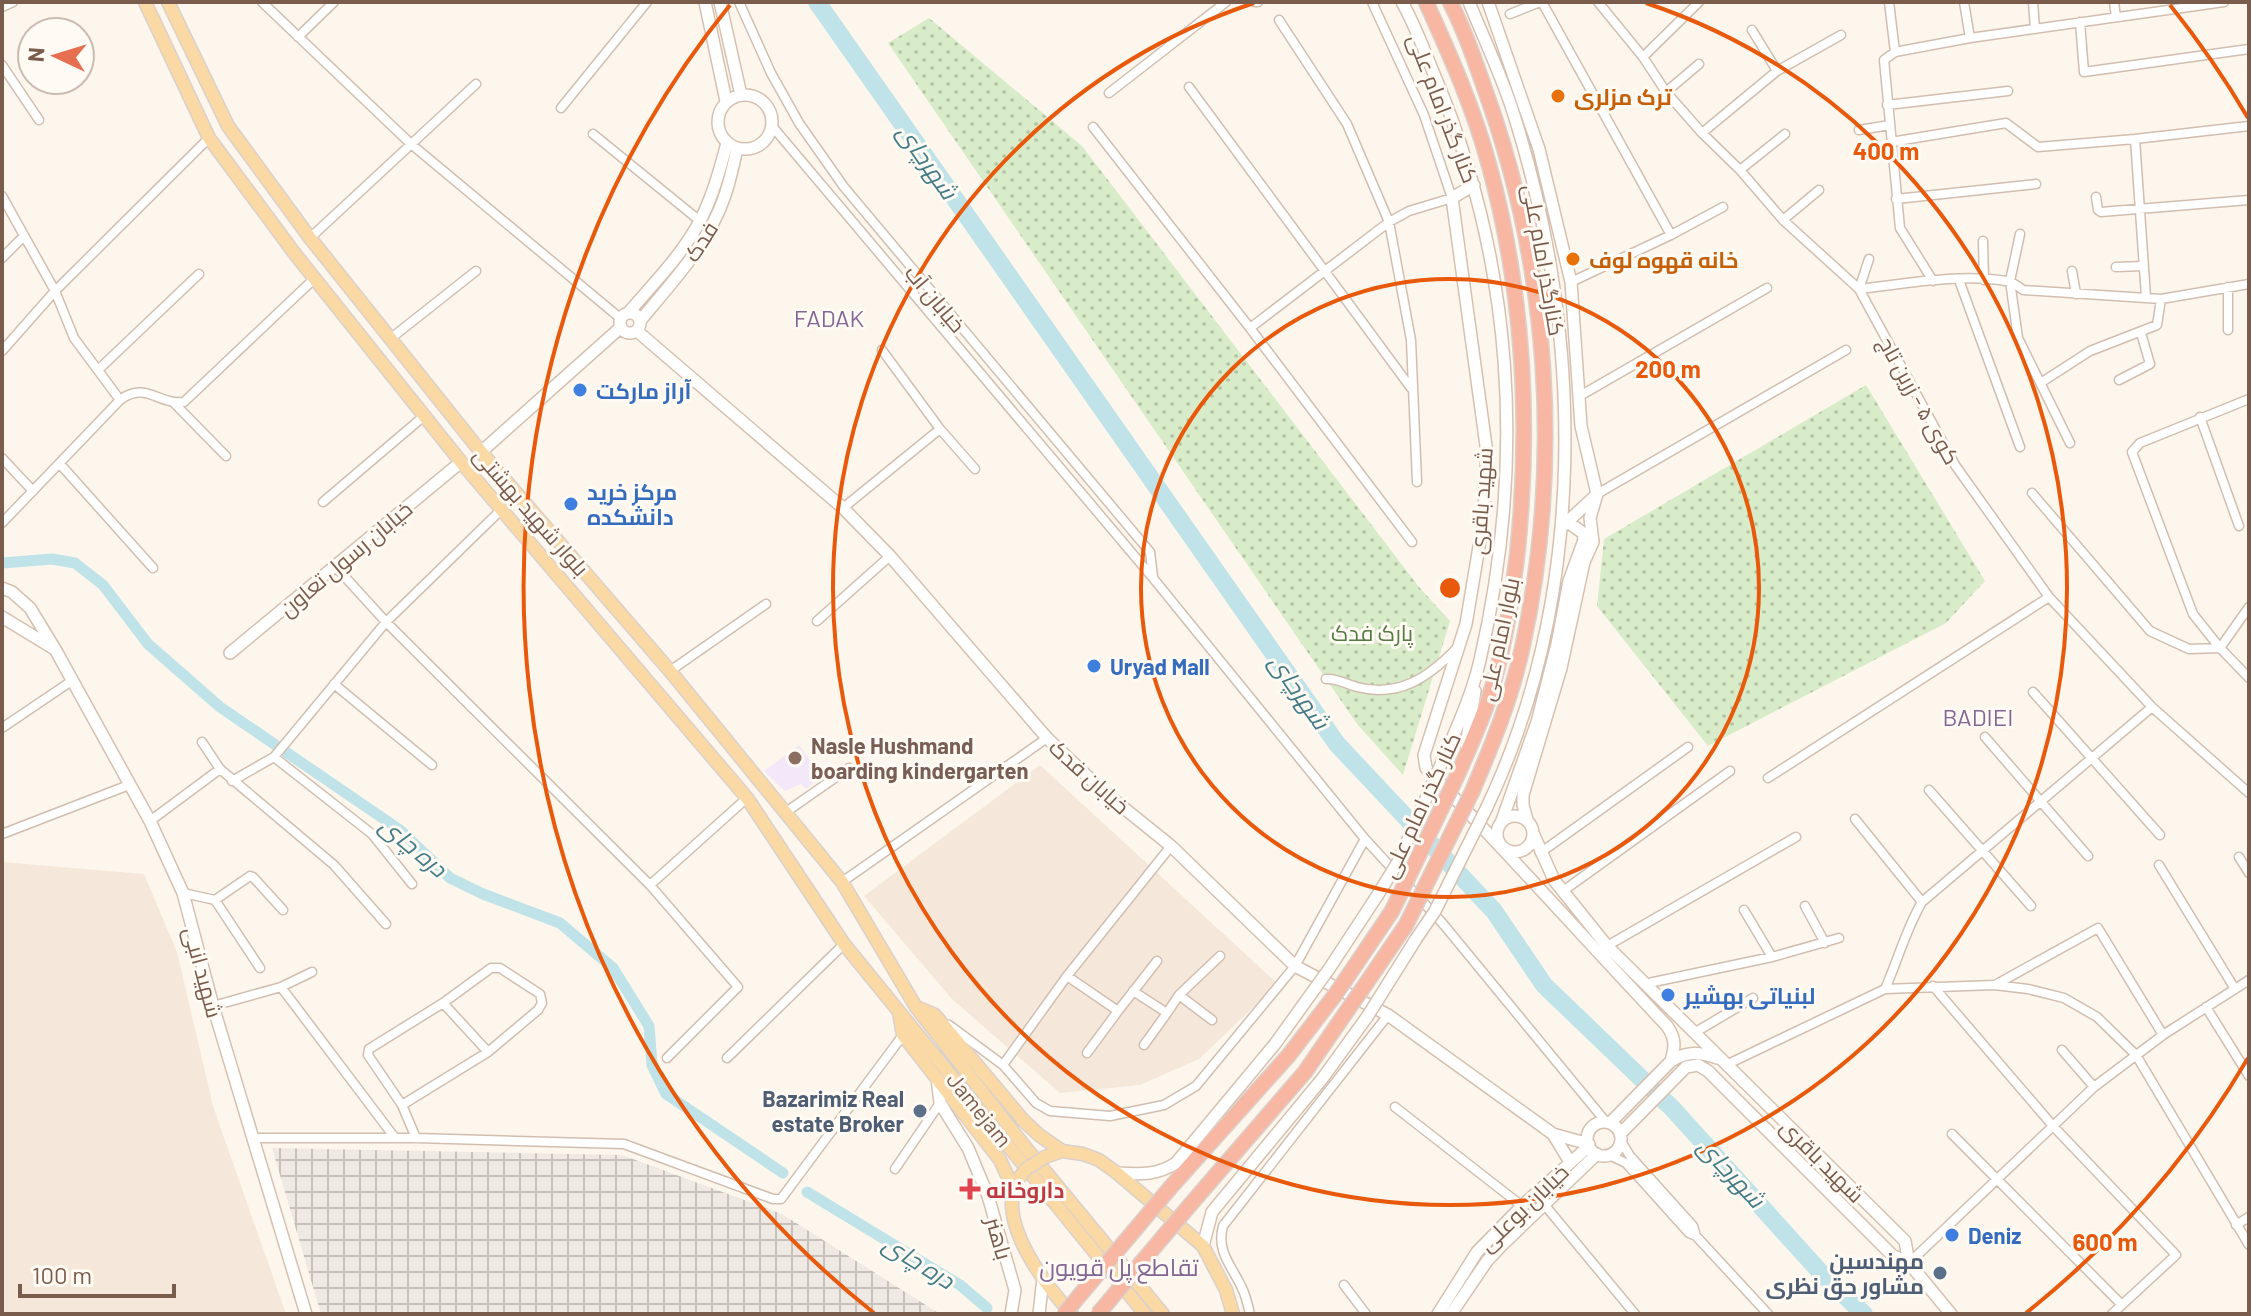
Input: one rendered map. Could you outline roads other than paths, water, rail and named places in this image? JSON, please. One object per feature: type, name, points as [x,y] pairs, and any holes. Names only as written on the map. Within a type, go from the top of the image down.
[{"type":"highway","name":"بلوار امام علی","points":[[1064,1314],[1170,1188],[1289,1055],[1335,995],[1392,911],[1457,776],[1489,698],[1512,594],[1525,468],[1524,382],[1514,291],[1489,162],[1454,64],[1426,2]]},
{"type":"highway","name":"بلوار امام علی","points":[[1098,1314],[1305,1072],[1406,925],[1472,792],[1506,710],[1522,651],[1532,597],[1544,464],[1545,382],[1536,286],[1521,206],[1502,136],[1450,2]]},
{"type":"main road","name":"بلوار شهید بهشتی","points":[[145,2],[209,138],[295,254],[461,462],[747,798],[844,944]]},
{"type":"main road","name":"بلوار شهید بهشتی","points":[[168,2],[228,126],[310,238],[481,452],[670,671],[842,882],[916,1007]]},
{"type":"main road","points":[[295,254],[310,238]]},
{"type":"main road","name":"Jamejam","points":[[844,944],[1145,1314]]},
{"type":"main road","points":[[916,1007],[935,1015],[1039,1135],[1062,1151],[1099,1160],[1203,1246],[1226,1290],[1233,1314]]},
{"type":"main road","name":"Jamejam","points":[[916,1007],[1026,1148],[1163,1314]]},
{"type":"main road","points":[[898,1009],[903,1035],[1016,1184]]},
{"type":"main road","points":[[1062,1151],[1026,1169],[1016,1184],[1011,1208],[1020,1236],[1043,1278],[1072,1314]]},
{"type":"street","points":[[2,7],[13,2]]},
{"type":"street","points":[[262,2],[411,144],[623,319],[628,334],[639,326]]},
{"type":"street","points":[[298,37],[334,2]]},
{"type":"street","points":[[561,108],[647,2]]},
{"type":"street","points":[[705,2],[726,101]]},
{"type":"street","points":[[720,2],[741,95]]},
{"type":"street","name":"خیابان آب","points":[[739,2],[771,73],[799,123],[844,187],[1150,552],[1153,578]]},
{"type":"street","points":[[1109,93],[1226,2]]},
{"type":"street","points":[[1372,2],[1424,115],[1452,198]]},
{"type":"street","name":"کنار گذر امام علی","points":[[1117,1173],[1145,1175],[1163,1172],[1176,1163],[1275,1044],[1329,969],[1398,862],[1442,762],[1480,663],[1501,540],[1508,471],[1506,382],[1498,294],[1474,185],[1454,121],[1402,2]]},
{"type":"street","name":"کنارگذر امام علی","points":[[1469,2],[1513,112],[1535,190],[1553,284],[1563,381],[1563,526]]},
{"type":"street","points":[[1488,2],[1539,149],[1571,282],[1581,426],[1597,494],[1590,518],[1593,542],[1584,562],[1550,709],[1523,795],[1523,805],[1533,833],[1531,843],[1523,851],[1512,852],[1502,846],[1497,835],[1537,722],[1571,572],[1584,540],[1579,529],[1563,526]]},
{"type":"street","points":[[1510,14],[1541,2],[1671,235]]},
{"type":"street","name":"کوی ۵ - زرین تاج","points":[[1598,2],[1643,57],[1666,92],[1702,133],[1740,170],[1783,220],[1859,289],[1955,465],[2049,597],[2152,707],[2249,793]]},
{"type":"street","points":[[1643,57],[1699,2]]},
{"type":"street","points":[[1889,2],[1895,52]]},
{"type":"street","points":[[1964,2],[1970,38]]},
{"type":"street","points":[[2033,2],[2035,29]]},
{"type":"street","points":[[2114,2],[2116,17]]},
{"type":"street","points":[[1933,281],[1900,228],[1884,60],[1895,52],[1970,38],[2224,2]]},
{"type":"street","points":[[1279,20],[1347,124],[1389,222],[1411,340],[1417,482]]},
{"type":"street","points":[[2080,22],[2084,72],[2249,49]]},
{"type":"street","points":[[1752,30],[1777,71]]},
{"type":"street","points":[[1702,133],[1777,71],[1841,35]]},
{"type":"street","points":[[1666,92],[1699,64]]},
{"type":"street","points":[[2,65],[39,120]]},
{"type":"street","points":[[310,238],[476,84]]},
{"type":"street","points":[[1189,87],[1412,388]]},
{"type":"street","points":[[1887,105],[2008,91]]},
{"type":"street","points":[[741,95],[760,99],[767,106],[772,126],[769,135],[756,147],[732,146],[717,127],[720,109],[726,101],[741,95]]},
{"type":"street","points":[[1891,142],[2006,123],[2038,147],[2249,126]]},
{"type":"street","points":[[1859,130],[1890,125]]},
{"type":"street","name":"خیابان آب","points":[[772,126],[1153,578],[1365,839],[1444,925],[1608,1123]]},
{"type":"street","points":[[1093,127],[1412,542]]},
{"type":"street","points":[[593,134],[700,221]]},
{"type":"street","points":[[1740,170],[1785,134]]},
{"type":"street","points":[[2,351],[55,291],[209,138]]},
{"type":"street","points":[[2135,139],[2146,297]]},
{"type":"street","name":"فدک","points":[[481,452],[623,319],[666,270],[700,221],[732,146]]},
{"type":"street","name":"فدک","points":[[639,326],[698,247],[717,216],[728,186],[732,146]]},
{"type":"street","points":[[1539,149],[1535,190],[1556,216]]},
{"type":"street","points":[[1896,199],[2036,184]]},
{"type":"street","points":[[1250,328],[1325,274],[1389,222],[1409,211],[1452,198],[1474,185]]},
{"type":"street","points":[[1783,220],[1819,190]]},
{"type":"street","points":[[2,196],[55,291],[74,338],[120,400]]},
{"type":"street","points":[[2096,197],[2099,212],[2249,200]]},
{"type":"street","name":"شهید باقری","points":[[1452,198],[1487,453],[1483,523],[1466,624],[1424,755],[1426,768],[1667,1026],[1675,1044],[1671,1061]]},
{"type":"street","points":[[1571,282],[1723,207]]},
{"type":"street","points":[[2020,234],[2010,281],[2018,338],[2070,443]]},
{"type":"street","points":[[2,258],[24,236]]},
{"type":"street","points":[[1983,241],[1984,280]]},
{"type":"street","points":[[1869,259],[1859,289],[1933,281],[1984,280],[2010,281],[2023,290],[2161,299],[2249,284]]},
{"type":"street","points":[[2116,267],[2144,266]]},
{"type":"street","points":[[390,339],[476,271]]},
{"type":"street","points":[[2072,271],[2076,294]]},
{"type":"street","points":[[98,370],[199,274]]},
{"type":"street","points":[[174,403],[184,402],[315,278]]},
{"type":"street","points":[[1959,280],[2020,447]]},
{"type":"street","points":[[2228,287],[2228,330]]},
{"type":"street","points":[[1578,397],[1767,288]]},
{"type":"street","points":[[2042,382],[2090,351],[2157,325],[2161,299]]},
{"type":"street","name":"خیابان فدک","points":[[623,319],[634,313],[639,326],[843,508],[890,556],[1047,738],[1104,792],[1171,846],[1295,966],[1388,1015],[1553,1134],[1596,1150]]},
{"type":"street","points":[[2119,380],[2155,362],[2141,333]]},
{"type":"street","points":[[882,350],[940,429],[975,469]]},
{"type":"street","points":[[1203,1246],[1212,1212],[1322,1079],[1367,1017],[1435,911],[1505,768],[1526,708],[1540,655],[1563,526],[1597,494],[1846,350]]},
{"type":"street","points":[[2,523],[130,393],[142,391],[174,403],[226,456]]},
{"type":"street","points":[[2249,399],[2140,443],[2132,452],[2193,614],[2249,678]]},
{"type":"street","points":[[323,502],[424,416]]},
{"type":"street","points":[[2200,417],[2239,526]]},
{"type":"street","points":[[843,508],[940,429]]},
{"type":"street","points":[[2,458],[33,491]]},
{"type":"street","name":"خیابان رسول تعاون","points":[[230,653],[461,462]]},
{"type":"street","points":[[60,464],[153,568]]},
{"type":"street","points":[[2032,493],[2150,631],[2189,649],[2220,648]]},
{"type":"street","points":[[232,781],[274,757],[386,622],[501,510]]},
{"type":"street","points":[[817,621],[890,556]]},
{"type":"street","points":[[335,566],[386,622],[650,885],[738,987],[667,1058]]},
{"type":"street","name":"شهید انبی","points":[[2,588],[12,592],[30,608],[55,649],[150,821],[183,893],[213,1006],[306,1314]]},
{"type":"street","points":[[1768,778],[2049,597]]},
{"type":"street","points":[[670,671],[766,604]]},
{"type":"street","points":[[2220,648],[2249,607]]},
{"type":"street","name":"شهید انبی","points":[[2,617],[55,649]]},
{"type":"street","points":[[1326,679],[1333,678],[1368,689],[1396,689],[1420,680],[1460,645]]},
{"type":"street","points":[[1464,759],[1480,663]]},
{"type":"street","points":[[2,728],[73,680]]},
{"type":"street","points":[[334,684],[432,765]]},
{"type":"street","points":[[2033,692],[2160,835]]},
{"type":"street","points":[[1885,989],[1911,920],[1922,902],[2152,707]]},
{"type":"street","points":[[1985,737],[2088,856]]},
{"type":"street","points":[[842,882],[1047,738]]},
{"type":"street","points":[[202,742],[232,781],[334,865],[386,924]]},
{"type":"street","points":[[1540,853],[1688,747]]},
{"type":"street","points":[[274,757],[372,834],[412,884]]},
{"type":"street","points":[[786,812],[849,768]]},
{"type":"street","points":[[150,821],[220,769]]},
{"type":"street","points":[[1563,891],[1730,771]]},
{"type":"street","points":[[2,834],[129,785]]},
{"type":"street","points":[[1929,790],[2031,906]]},
{"type":"street","points":[[650,885],[747,798]]},
{"type":"street","points":[[1501,823],[1510,817],[1527,820]]},
{"type":"street","points":[[1855,819],[1922,902]]},
{"type":"street","name":"شهید باقری","points":[[1533,833],[1540,853],[1563,891],[1607,946],[1905,1241],[1909,1263]]},
{"type":"street","points":[[1607,946],[1796,837]]},
{"type":"street","points":[[935,1015],[1003,1065],[1036,1103],[1050,1111],[1110,1116],[1164,1105],[1196,1086],[1295,966],[1365,839]]},
{"type":"street","points":[[1003,1065],[1067,976],[1171,846]]},
{"type":"street","points":[[2239,857],[2249,873]]},
{"type":"street","points":[[2159,865],[2235,989]]},
{"type":"street","points":[[215,900],[250,876],[283,910]]},
{"type":"street","points":[[183,893],[215,900],[260,968]]},
{"type":"street","points":[[1805,906],[1825,943]]},
{"type":"street","points":[[1744,910],[1772,957]]},
{"type":"street","points":[[1994,985],[2098,928],[2163,1035]]},
{"type":"street","points":[[1644,984],[1772,957],[1839,938]]},
{"type":"street","points":[[727,1058],[844,944]]},
{"type":"street","points":[[1144,1045],[1179,995],[1220,956]]},
{"type":"street","points":[[1087,1053],[1157,961]]},
{"type":"street","points":[[402,1105],[488,1052],[538,1010],[542,1003],[540,994],[496,968],[369,1049],[368,1055],[402,1105],[416,1138]]},
{"type":"street","points":[[213,1006],[281,987],[312,972]]},
{"type":"street","points":[[1067,976],[1118,1011]]},
{"type":"street","points":[[1951,1314],[1909,1263],[2094,1087],[2163,1035],[2249,980]]},
{"type":"street","points":[[1768,1314],[1626,1163],[1596,1150],[1588,1134],[1592,1127],[1608,1123],[1671,1061],[1690,1053],[1707,1055],[1724,1063],[1885,989],[1994,985],[2028,989],[2064,998],[2097,1017],[2136,1055],[2249,1245]]},
{"type":"street","points":[[1933,986],[2053,1126],[2176,1255],[2112,1314]]},
{"type":"street","points":[[281,987],[395,1138]]},
{"type":"street","points":[[1133,991],[1167,1013]]},
{"type":"street","points":[[1179,995],[1212,1020]]},
{"type":"street","points":[[1694,1033],[1753,998]]},
{"type":"street","points":[[443,1003],[488,1052]]},
{"type":"street","points":[[2206,1007],[2249,1076]]},
{"type":"street","points":[[1250,1314],[1243,1289],[1222,1252],[1223,1226],[1388,1015]]},
{"type":"street","points":[[254,1138],[416,1138],[624,1144],[773,1199],[781,1199],[903,1035]]},
{"type":"street","points":[[2062,1050],[2094,1087]]},
{"type":"street","name":"شهید باقری","points":[[1621,1138],[1686,1067],[1698,1065],[1708,1071],[1892,1255],[1909,1263]]},
{"type":"street","name":"باهنر","points":[[937,1077],[940,1103],[968,1148],[988,1196],[1015,1290],[1011,1314]]},
{"type":"street","points":[[895,1169],[940,1103]]},
{"type":"street","points":[[1395,1107],[1522,1206]]},
{"type":"street","points":[[1608,1123],[1621,1138],[1630,1156],[1693,1226],[1696,1236]]},
{"type":"street","name":"خیابان فدک","points":[[1553,1134],[1570,1162]]},
{"type":"street","points":[[1952,1134],[2122,1305]]},
{"type":"street","points":[[1596,1150],[1616,1152],[1621,1138]]},
{"type":"street","name":"خیابان بوعلی","points":[[1438,1314],[1477,1252],[1570,1162],[1596,1150]]},
{"type":"street","name":"خیابان بوعلی","points":[[1451,1314],[1487,1261],[1596,1150]]},
{"type":"street","points":[[1543,1203],[1635,1314]]},
{"type":"street","points":[[2236,1225],[2249,1217]]},
{"type":"street","points":[[1039,1314],[1043,1278]]},
{"type":"street","points":[[1344,1285],[1366,1314]]},
{"type":"waterway","name":"شهرچای","points":[[817,2],[1337,744],[1494,911],[1544,985],[1672,1108],[1822,1274],[1864,1314]]},
{"type":"waterway","name":"دره چای","points":[[2,563],[52,559],[75,563],[103,585],[148,644],[220,707],[400,830],[450,878],[560,923],[613,968],[649,1026],[652,1065],[666,1094],[783,1173]]},
{"type":"waterway","name":"دره چای","points":[[807,1192],[960,1285],[987,1308]]},
{"type":"place","name":"ترک مزلری","points":[[1558,96]]},
{"type":"place","name":"خانه قهوه لوف","points":[[1573,259]]},
{"type":"place","name":"آراز مارکت","points":[[580,390]]},
{"type":"place","name":"مرکز خرید دانشکده","points":[[571,504]]},
{"type":"place","name":"Uryad Mall","points":[[1094,666]]},
{"type":"place","name":"Nasle Hushmand boarding kindergarten","points":[[795,758]]},
{"type":"place","name":"لبنیاتی بهشیر","points":[[1668,995]]},
{"type":"place","name":"Bazarimiz Real estate Broker","points":[[920,1111]]},
{"type":"place","name":"داروخانه","points":[[970,1189]]},
{"type":"place","name":"Deniz","points":[[1952,1235]]},
{"type":"place","name":"مهندسین مشاور حق نظری","points":[[1940,1273]]},
{"type":"district","name":"FADAK","points":[[829,317]]},
{"type":"district","name":"BADIEI","points":[[1978,716]]},
{"type":"district","name":"تقاطع پل قویون","points":[[1119,1266]]},
{"type":"park label","name":"پارک فدک","points":[[1372,632]]}]
